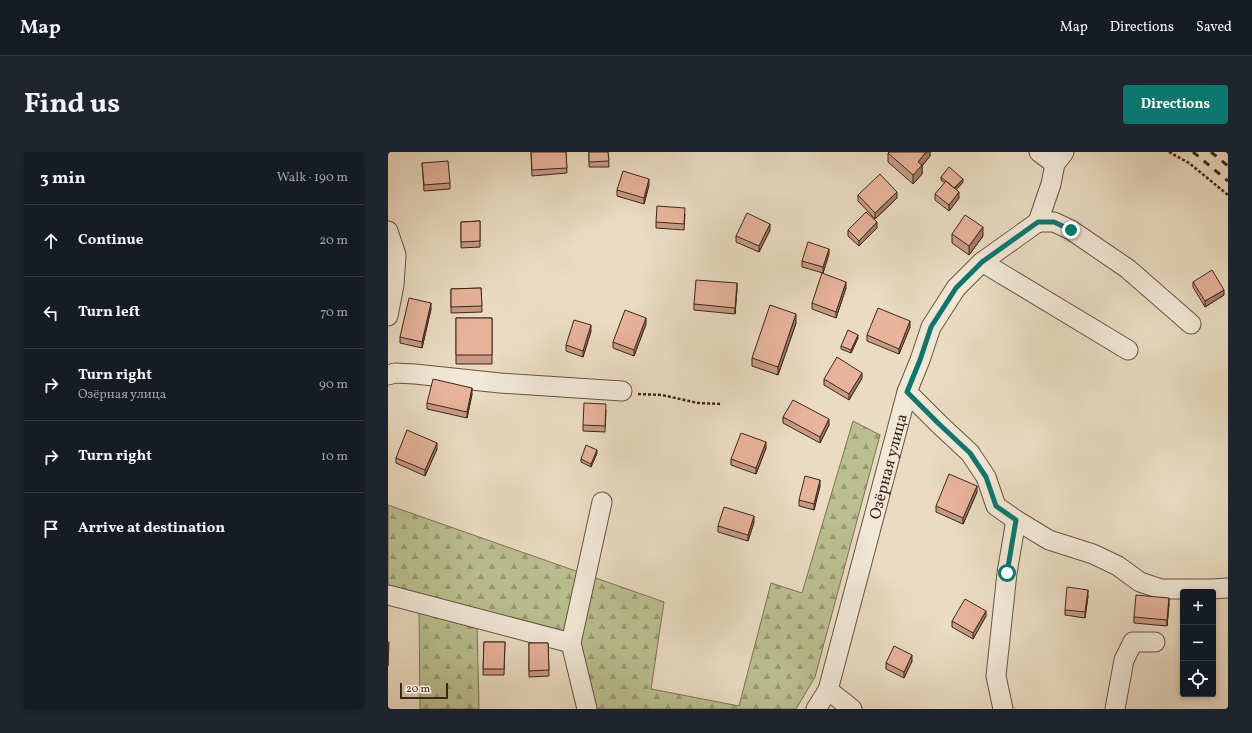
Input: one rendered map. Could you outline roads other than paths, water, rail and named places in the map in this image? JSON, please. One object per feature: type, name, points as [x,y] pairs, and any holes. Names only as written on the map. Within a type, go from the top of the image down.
[{"type":"street","points":[[1039,152],[1059,158],[1052,184],[1038,222],[1054,222],[1071,230],[1128,269],[1191,324]]},
{"type":"street","name":"Озёрная улица","points":[[816,709],[828,690],[907,392],[931,327],[956,288],[982,262],[1038,222]]},
{"type":"street","points":[[388,231],[396,254],[394,285],[388,316]]},
{"type":"street","points":[[982,262],[1128,350]]},
{"type":"street","points":[[388,375],[395,373],[415,374],[500,383],[622,391]]},
{"type":"street","points":[[907,392],[970,453],[986,477],[996,506],[1016,520],[1049,540],[1093,554],[1118,566],[1140,582],[1161,589],[1212,590],[1228,588]]},
{"type":"street","points":[[587,709],[571,643],[602,502]]},
{"type":"street","points":[[1004,708],[996,676],[1007,573],[1016,520]]},
{"type":"street","points":[[388,595],[571,643]]},
{"type":"street","points":[[1115,709],[1124,660],[1133,642],[1155,642]]},
{"type":"street","points":[[828,690],[852,709]]},
{"type":"railway","points":[[1193,152],[1228,181]]},
{"type":"railway","points":[[1211,152],[1228,166]]}]
